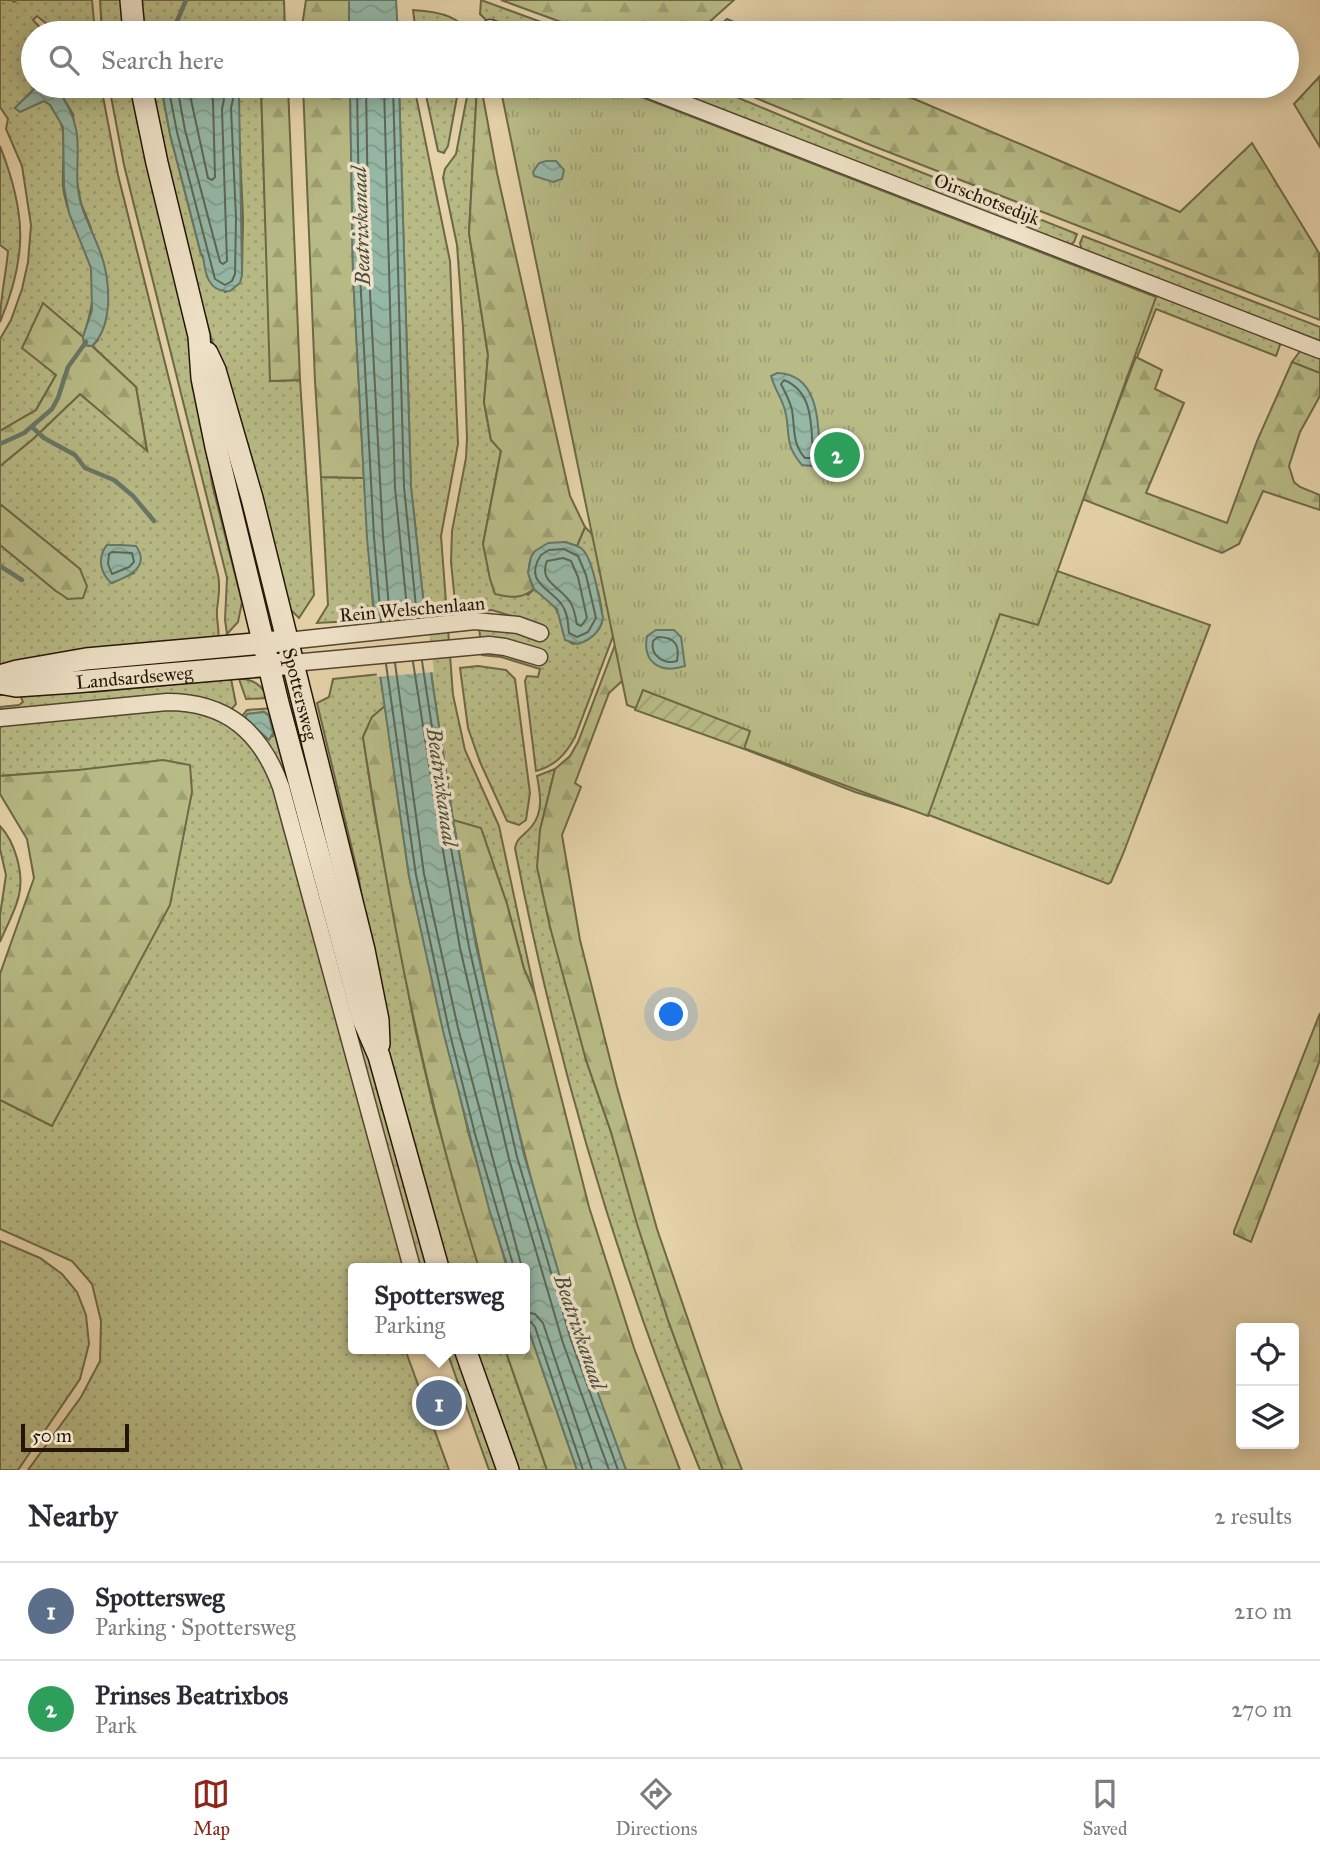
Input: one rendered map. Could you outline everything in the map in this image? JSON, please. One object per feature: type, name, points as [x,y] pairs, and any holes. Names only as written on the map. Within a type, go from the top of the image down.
[{"type":"main road","points":[[131,0],[133,21]]},
{"type":"main road","name":"Spottersweg","points":[[143,98],[199,336],[202,378],[216,447],[269,665],[363,1019],[379,1056],[437,1263]]},
{"type":"main road","name":"Spottersweg","points":[[199,336],[215,370],[238,449],[293,663],[364,950],[378,1020],[379,1056]]},
{"type":"main road","name":"Landsardseweg","points":[[0,676],[86,659],[287,641]]},
{"type":"main road","name":"Landsardseweg","points":[[0,683],[16,686],[52,684],[293,663]]},
{"type":"main road","points":[[467,1354],[508,1470]]},
{"type":"street","name":"Oirschotsedijk","points":[[670,98],[1320,350]]},
{"type":"street","name":"Rein Welschenlaan","points":[[287,641],[475,621],[511,624],[540,633]]},
{"type":"street","points":[[293,663],[489,645],[539,657]]},
{"type":"street","name":"Landsardseweg","points":[[0,718],[178,702],[211,709],[251,734],[262,747],[274,766],[281,787],[411,1263]]},
{"type":"green space","points":[[0,0],[92,0],[94,21],[43,21],[37,16],[34,21],[21,21],[21,98],[25,98],[15,108],[21,111],[44,100],[59,118],[64,139],[65,197],[88,257],[93,294],[83,337],[43,304],[56,375],[36,410],[0,431],[0,339],[11,320],[22,289],[28,262],[31,225],[22,166],[6,129],[8,119],[0,107]]},
{"type":"green space","points":[[100,0],[122,0],[124,21],[101,21]]},
{"type":"green space","points":[[139,0],[284,0],[285,21],[141,21]]},
{"type":"green space","points":[[306,0],[349,0],[349,21],[303,21]]},
{"type":"green space","points":[[481,0],[538,21],[487,21],[480,14]]},
{"type":"green space","points":[[501,0],[734,0],[710,21],[558,21]]},
{"type":"green space","points":[[413,10],[436,13],[457,21],[414,21]]},
{"type":"green space","points":[[1320,76],[1320,147],[1294,104]]},
{"type":"green space","points":[[63,98],[103,98],[118,175],[218,575],[218,639],[0,669],[0,545],[56,591],[80,569],[0,504],[0,466],[80,394],[147,450],[136,387],[92,346],[98,340],[91,228],[81,203],[77,182],[73,114]],"holes":[[[107,545],[134,573],[112,583],[102,559]]]},
{"type":"green space","points":[[111,98],[134,98],[196,371],[212,484],[242,602],[238,622],[227,634],[227,578],[124,165]]},
{"type":"green space","points":[[152,98],[163,98],[201,254],[225,292],[233,289],[242,274],[239,98],[261,98],[271,381],[300,380],[314,595],[299,618],[290,609],[191,268]]},
{"type":"green space","points":[[261,98],[288,98],[300,380],[270,381]]},
{"type":"green space","points":[[303,98],[350,98],[353,275],[364,478],[321,477]]},
{"type":"green space","points":[[399,98],[416,98],[450,261],[458,444],[441,536],[453,695],[465,750],[499,826],[535,994],[524,969],[507,904],[481,829],[453,820],[432,680],[411,487]]},
{"type":"green space","points":[[427,98],[457,98],[448,146],[444,153],[438,151]]},
{"type":"green space","points":[[467,98],[476,98],[469,233],[488,355],[484,402],[491,440],[501,450],[483,544],[528,595],[534,589],[552,603],[559,614],[565,637],[573,644],[591,637],[602,622],[595,581],[582,550],[577,546],[585,527],[638,570],[575,737],[559,758],[536,771],[525,681],[527,676],[538,677],[540,669],[501,657],[482,655],[479,627],[515,617],[492,610],[456,612],[451,562],[452,531],[466,458],[467,438],[457,245],[443,178],[445,169],[456,154]]},
{"type":"green space","points":[[476,98],[483,98],[497,173],[570,496],[585,527],[577,546],[565,542],[535,551],[529,570],[534,589],[516,597],[495,594],[483,544],[501,451],[491,440],[484,402],[488,355],[469,233]]},
{"type":"green space","points":[[502,98],[644,98],[1156,297],[1038,625],[1000,614],[928,816],[627,705]]},
{"type":"green space","points":[[688,98],[739,98],[1077,234],[1074,242],[1068,246]]},
{"type":"green space","points":[[755,98],[912,98],[1180,212],[1252,143],[1319,253],[1320,320]]},
{"type":"green space","points":[[0,146],[15,192],[20,234],[15,276],[0,322],[8,251],[0,245]]},
{"type":"green space","points":[[1083,236],[1320,327],[1320,343],[1082,251],[1080,243]]},
{"type":"green space","points":[[1080,270],[1100,272],[1277,340],[1280,345],[1276,356],[1156,309],[1057,571],[1210,625],[1123,854],[1108,884],[929,815],[855,792],[773,760],[788,721]]},
{"type":"green space","points":[[43,303],[83,337],[85,345],[92,346],[136,387],[147,451],[80,394],[0,466],[0,431],[36,410],[56,375],[22,348]]},
{"type":"green space","points":[[1301,350],[1320,357],[1320,373],[1292,362]]},
{"type":"green space","points":[[1136,357],[1162,370],[1155,389],[1184,403],[1146,493],[1227,523],[1257,441],[1292,362],[1320,373],[1320,396],[1300,432],[1289,466],[1294,482],[1320,495],[1320,510],[1263,491],[1239,544],[1222,553],[1082,499]]},
{"type":"green space","points":[[321,477],[364,478],[374,620],[317,623],[328,605]]},
{"type":"green space","points":[[0,504],[80,569],[87,586],[83,598],[68,599],[0,545]]},
{"type":"green space","points":[[642,574],[788,721],[773,760],[744,749],[750,731],[621,682],[609,693],[575,783],[581,787],[562,835],[580,940],[657,1229],[742,1470],[723,1470],[668,1320],[611,1132],[586,1060],[550,927],[537,867],[540,830],[555,769],[570,756],[578,742]]},
{"type":"green space","points":[[478,666],[506,670],[515,679],[530,793],[526,820],[519,825],[507,821],[468,728],[460,668]]},
{"type":"green space","points":[[380,674],[385,706],[372,717],[363,737],[374,809],[415,1028],[434,1110],[478,1263],[445,1263],[386,1044],[358,874],[317,703],[329,697],[333,679]]},
{"type":"green space","points":[[231,679],[236,704],[231,710],[207,701],[0,711],[0,707],[23,702],[20,695],[0,695],[0,690],[93,692]]},
{"type":"green space","points":[[239,679],[256,684],[268,698],[246,699]]},
{"type":"green space","points":[[643,690],[750,731],[744,749],[635,710]]},
{"type":"green space","points":[[385,706],[409,876],[469,1135],[506,1263],[477,1263],[442,1137],[411,1005],[385,872],[363,737],[372,717]]},
{"type":"green space","points":[[273,708],[427,1263],[418,1263],[286,786],[242,716],[247,710]],"holes":[[[264,712],[268,716],[273,736],[266,739],[245,718],[248,714]]]},
{"type":"green space","points":[[164,709],[188,711],[221,721],[241,734],[256,750],[271,775],[406,1263],[348,1263],[348,1354],[407,1354],[449,1470],[28,1470],[81,1397],[100,1361],[101,1321],[92,1284],[72,1261],[0,1229],[0,1100],[52,1126],[78,770],[0,776],[0,724]]},
{"type":"green space","points":[[163,760],[190,765],[192,792],[170,905],[52,1126],[0,1100],[0,974],[34,878],[27,839],[0,794],[0,776]]},
{"type":"green space","points":[[555,769],[540,830],[586,1060],[611,1132],[668,1320],[723,1470],[700,1470],[642,1318],[592,1163],[531,927],[515,848],[538,814],[540,802],[537,776]]},
{"type":"green space","points":[[453,820],[481,828],[507,904],[524,969],[535,994],[589,1207],[634,1348],[680,1470],[626,1470],[594,1386],[548,1241],[516,1122],[476,941]]},
{"type":"green space","points":[[0,826],[14,849],[20,886],[18,901],[0,942],[0,915],[6,875],[0,849]]},
{"type":"green space","points":[[1320,1013],[1320,1060],[1251,1242],[1234,1234],[1234,1231]]},
{"type":"green space","points":[[0,1241],[40,1258],[62,1274],[77,1292],[86,1315],[89,1344],[80,1379],[18,1470],[0,1470]]},
{"type":"green space","points":[[530,1334],[577,1470],[547,1470],[507,1354],[530,1354]]},
{"type":"green space","points":[[448,1354],[457,1354],[499,1470],[489,1470]]},
{"type":"green space","points":[[474,1354],[507,1354],[547,1470],[516,1470]]},
{"type":"water","points":[[349,0],[396,0],[397,21],[349,21]]},
{"type":"water","points":[[25,98],[62,98],[75,123],[79,195],[101,254],[108,289],[104,326],[92,346],[84,345],[83,337],[92,310],[91,268],[69,213],[64,187],[63,127],[50,105],[44,101],[20,112],[15,108]]},
{"type":"water","points":[[163,98],[239,98],[242,275],[240,283],[230,291],[217,289],[209,281],[170,134]]},
{"type":"water","name":"Beatrixkanaal","points":[[350,98],[399,98],[411,487],[432,680],[453,820],[476,946],[524,1155],[578,1338],[626,1470],[577,1470],[530,1334],[530,1263],[506,1263],[489,1209],[443,1031],[409,876],[380,674],[367,538],[353,275]]},
{"type":"water","points":[[556,161],[564,170],[562,179],[553,182],[534,176],[533,172],[539,163]]},
{"type":"water","points":[[777,373],[802,382],[814,404],[820,459],[812,466],[802,465],[792,450],[784,407],[771,376]]},
{"type":"water","points":[[565,542],[581,548],[586,553],[603,618],[594,635],[578,644],[565,640],[557,609],[534,589],[528,573],[535,551],[548,543]]},
{"type":"water","points":[[107,545],[136,546],[141,560],[136,570],[111,583],[102,570],[102,555]]},
{"type":"water","points":[[656,630],[674,630],[681,637],[685,666],[661,667],[650,659],[647,653],[647,636]]},
{"type":"water","points":[[264,712],[269,716],[273,733],[269,740],[245,718],[247,714]]},
{"type":"pier","points":[[427,614],[434,672],[377,677],[371,619]]},
{"type":"waterway","points":[[177,21],[186,0]]},
{"type":"waterway","points":[[0,444],[24,433],[52,409],[68,367],[86,342]]},
{"type":"waterway","points":[[32,427],[44,438],[75,455],[85,468],[114,480],[133,496],[154,521]]},
{"type":"waterway","points":[[0,566],[22,580]]},
{"type":"place","name":"Prinses Beatrixbos","points":[[837,455]]},
{"type":"place","name":"Spottersweg","points":[[439,1403]]}]
